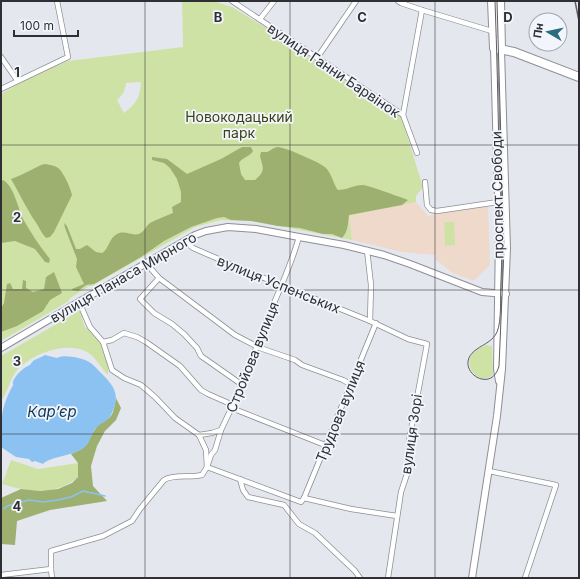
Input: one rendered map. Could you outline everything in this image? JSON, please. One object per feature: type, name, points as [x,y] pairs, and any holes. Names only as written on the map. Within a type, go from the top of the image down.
[{"type":"highway","name":"проспект Свободи","points":[[492,1],[498,49]]},
{"type":"highway","name":"проспект Свободи","points":[[497,32],[500,1]]},
{"type":"highway","points":[[498,49],[514,52],[579,77]]},
{"type":"main road","name":"проспект Свободи","points":[[498,49],[497,369],[500,389]]},
{"type":"main road","name":"проспект Свободи","points":[[472,578],[500,389],[506,294],[506,241],[498,49]]},
{"type":"main road","name":"вулиця Панаса Мирного","points":[[1,348],[187,240],[206,231],[228,227],[256,229],[367,250],[410,264],[482,292],[506,294]]},
{"type":"street","points":[[1,89],[17,80],[68,57],[57,1]]},
{"type":"street","name":"вулиця Ганни Барвінок","points":[[232,1],[403,115],[417,153]]},
{"type":"street","points":[[260,20],[274,1]]},
{"type":"street","points":[[317,58],[356,1]]},
{"type":"street","points":[[398,1],[422,10],[497,32]]},
{"type":"street","points":[[403,115],[422,10]]},
{"type":"street","points":[[1,57],[17,80]]},
{"type":"street","points":[[425,182],[428,205],[431,210],[437,211],[498,202]]},
{"type":"street","name":"Стройова вулиця","points":[[51,569],[51,551],[103,536],[132,521],[164,480],[169,477],[194,477],[202,475],[207,467],[211,455],[216,450],[221,430],[240,390],[240,384],[254,354],[300,237]]},
{"type":"street","name":"вулиця Успенських","points":[[187,240],[188,244],[193,248],[376,323]]},
{"type":"street","points":[[367,250],[371,285],[370,321]]},
{"type":"street","points":[[146,263],[159,278],[235,335],[274,354],[295,360],[302,365],[350,384]]},
{"type":"street","points":[[159,278],[140,299],[154,313],[172,324],[184,334],[197,348],[201,356],[240,384]]},
{"type":"street","points":[[79,302],[90,327],[103,342],[112,370],[124,378],[141,385],[175,418],[199,435],[206,450],[207,467],[301,502],[304,498],[337,506],[397,516]]},
{"type":"street","name":"Трудова вулиця","points":[[304,498],[376,323]]},
{"type":"street","name":"вулиця Зорі","points":[[376,323],[408,339],[427,344],[409,441],[409,468],[401,492],[388,578]]},
{"type":"street","points":[[103,342],[112,340],[124,333],[137,337],[180,366],[201,390],[233,404],[234,409],[325,445]]},
{"type":"street","points":[[199,435],[221,430]]},
{"type":"street","points":[[489,471],[556,485],[525,578]]},
{"type":"street","points":[[240,479],[243,490],[248,497],[284,504],[295,500]]},
{"type":"street","points":[[284,504],[299,524],[314,533],[355,570],[360,578]]},
{"type":"street","points":[[1,575],[51,569],[52,578]]},
{"type":"shaded area","points":[[416,202],[428,216],[488,204],[490,265],[474,281],[453,273],[435,259],[435,255],[402,252],[352,240],[349,216]]},
{"type":"green space","name":"Новокодацький парк","points":[[182,1],[213,1],[232,7],[401,116],[423,187],[416,196],[416,202],[349,216],[352,240],[253,221],[221,220],[195,227],[92,286],[89,286],[69,299],[69,301],[1,341],[1,94],[27,79],[68,61],[183,47]],"holes":[[[141,82],[137,100],[132,107],[124,113],[117,100],[123,93],[126,83]]]},
{"type":"green space","points":[[242,147],[251,147],[253,151],[239,163],[241,174],[245,180],[255,180],[261,174],[263,169],[260,156],[261,152],[267,152],[278,147],[303,156],[326,168],[338,190],[363,185],[408,200],[402,205],[349,215],[347,230],[342,238],[332,234],[323,234],[300,228],[251,221],[231,220],[224,217],[217,218],[191,227],[164,241],[141,257],[94,284],[86,285],[78,291],[72,290],[84,284],[76,267],[77,259],[64,223],[67,226],[76,249],[80,249],[87,245],[96,252],[102,253],[112,238],[117,234],[139,234],[150,223],[173,213],[172,207],[181,202],[181,192],[177,179],[170,168],[164,163],[152,160],[152,157],[167,159],[187,174],[221,159]]},
{"type":"green space","points":[[45,164],[55,166],[60,170],[72,195],[54,232],[50,237],[46,238],[11,179]]},
{"type":"green space","points":[[3,180],[13,192],[23,219],[39,245],[50,259],[49,263],[45,262],[35,249],[15,241],[1,243],[1,181]]},
{"type":"green space","points":[[444,222],[454,222],[455,245],[445,246]]},
{"type":"green space","points":[[54,272],[62,293],[50,300],[43,311],[17,326],[1,332],[1,308],[4,303],[7,284],[10,283],[13,289],[22,289],[23,280],[26,281],[26,288],[33,292],[44,289],[46,277]]},
{"type":"green space","points":[[81,311],[85,327],[101,341],[108,357],[108,375],[96,360],[87,352],[69,348],[48,351],[29,360],[21,366],[13,376],[5,395],[1,400],[1,356]]},
{"type":"green space","points":[[486,345],[492,346],[493,375],[487,378],[482,378],[473,372],[470,368],[469,362],[470,357],[474,352]]},
{"type":"green space","points":[[116,398],[121,408],[116,420],[105,431],[97,446],[91,466],[93,486],[107,501],[50,510],[17,521],[15,545],[1,544],[1,498],[21,489],[40,491],[58,489],[72,483],[78,477],[78,463],[71,454],[85,446],[97,426],[111,416],[114,410]]},
{"type":"green space","points":[[11,460],[38,469],[78,463],[78,477],[70,483],[51,490],[42,491],[12,487],[2,484]]},
{"type":"water","name":"Кар’єр","points":[[45,355],[57,358],[64,356],[73,357],[90,363],[112,385],[116,395],[116,401],[110,417],[97,427],[85,447],[43,464],[35,461],[32,462],[29,459],[16,457],[1,447],[1,431],[3,409],[14,379],[23,369]]},
{"type":"waterway","points":[[4,509],[7,506],[29,500],[43,502],[58,500],[71,497],[83,491],[105,496]]},
{"type":"tram line","points":[[495,1],[502,218],[500,321],[497,332],[491,340],[477,349],[470,356],[468,364],[470,370],[475,376],[481,379],[488,379],[495,375],[499,366],[504,249],[497,1]]},
{"type":"railway","points":[[575,1],[579,21]]}]
